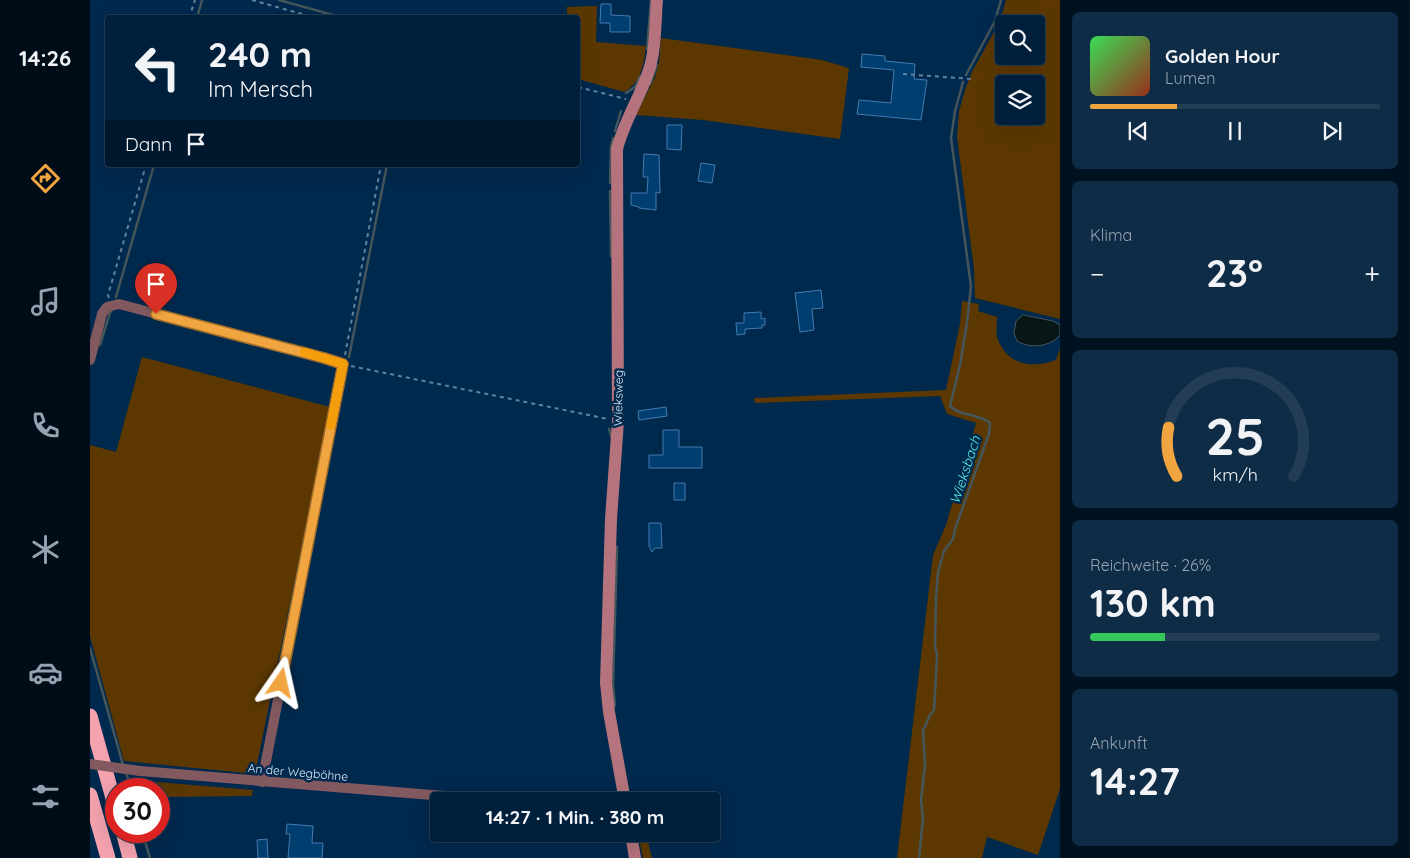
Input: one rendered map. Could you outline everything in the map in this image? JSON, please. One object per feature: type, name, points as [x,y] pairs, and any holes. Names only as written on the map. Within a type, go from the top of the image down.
[{"type":"highway","points":[[90,716],[107,778]]},
{"type":"highway","points":[[90,795],[108,858]]},
{"type":"highway","points":[[126,843],[130,858]]},
{"type":"street","name":"Wieksweg","points":[[623,792],[609,712],[606,683],[611,519],[618,421],[617,149],[622,131],[648,74],[652,60],[657,0]]},
{"type":"street","points":[[90,360],[102,314],[110,305],[119,304],[343,364],[262,782]]},
{"type":"street","name":"An der Wegböhne","points":[[90,764],[140,771],[430,795]]},
{"type":"street","points":[[632,842],[635,858]]},
{"type":"path","points":[[191,15],[195,0]]},
{"type":"path","points":[[252,0],[305,15]]},
{"type":"path","points":[[903,74],[972,79]]},
{"type":"path","points":[[580,88],[635,102]]},
{"type":"path","points":[[110,305],[108,295],[145,167]]},
{"type":"path","points":[[381,167],[343,364],[618,421]]},
{"type":"shaded area","points":[[1006,0],[1060,0],[1060,319],[975,298],[974,269],[957,137],[959,111],[972,72],[995,30],[995,65],[1045,65],[1045,15],[1002,15]]},
{"type":"shaded area","points":[[597,6],[596,42],[646,46],[641,72],[630,88],[624,92],[580,80],[580,15],[567,15],[567,7]]},
{"type":"shaded area","points":[[661,38],[822,60],[849,68],[840,139],[703,120],[636,115],[655,77],[659,62]]},
{"type":"shaded area","points":[[962,301],[979,304],[978,311],[997,317],[997,337],[1001,346],[1013,359],[1029,364],[1047,363],[1056,360],[1060,349],[1060,789],[1038,855],[987,837],[982,858],[897,858],[933,555],[946,525],[976,423],[947,414],[940,396],[755,403],[754,398],[946,390],[960,324]]},
{"type":"shaded area","points":[[1023,315],[1053,321],[1060,325],[1060,335],[1051,342],[1040,346],[1022,344],[1017,341],[1014,333],[1016,321]]},
{"type":"shaded area","points":[[142,357],[330,407],[255,774],[124,761],[90,636],[90,445],[116,452]]},
{"type":"shaded area","points":[[170,783],[253,790],[252,796],[170,797]]},
{"type":"shaded area","points":[[640,842],[648,842],[652,858],[643,858]]},
{"type":"building","points":[[601,4],[611,4],[611,15],[630,16],[630,32],[610,32],[610,23],[600,23]]},
{"type":"building","points":[[862,54],[885,56],[885,61],[915,64],[914,79],[927,80],[921,120],[857,114],[859,100],[891,103],[894,70],[861,67]]},
{"type":"building","points":[[667,125],[682,125],[681,150],[667,149]]},
{"type":"building","points":[[644,154],[659,155],[660,193],[656,192],[656,210],[631,205],[631,193],[647,193],[648,177],[643,177]]},
{"type":"building","points":[[701,163],[715,165],[712,183],[698,181]]},
{"type":"building","points":[[821,290],[823,308],[812,309],[814,330],[800,332],[795,293]]},
{"type":"building","points":[[761,312],[761,319],[765,318],[765,325],[762,325],[762,328],[745,329],[745,334],[737,335],[736,323],[744,323],[744,313]]},
{"type":"building","points":[[666,407],[667,416],[639,420],[638,411]]},
{"type":"building","points":[[663,430],[679,430],[679,447],[702,447],[702,468],[649,468],[649,455],[663,455]]},
{"type":"building","points":[[674,483],[685,483],[685,500],[674,500]]},
{"type":"building","points":[[649,523],[661,523],[662,548],[655,548],[652,552],[649,546]]},
{"type":"building","points":[[287,824],[313,826],[312,843],[323,843],[322,858],[288,858],[290,834],[286,834]]},
{"type":"building","points":[[267,839],[268,858],[258,858],[257,840]]},
{"type":"waterway","points":[[198,15],[202,0]]},
{"type":"waterway","points":[[279,0],[333,15]]},
{"type":"waterway","points":[[647,49],[651,0]]},
{"type":"waterway","name":"Wieksbach","points":[[966,75],[995,21],[1001,0]]},
{"type":"waterway","points":[[650,84],[657,65]]},
{"type":"waterway","points":[[626,93],[635,87],[640,76]]},
{"type":"waterway","name":"Wieksbach","points":[[919,858],[923,819],[921,800],[925,765],[923,731],[934,710],[938,572],[944,551],[953,539],[989,434],[990,423],[981,418],[959,412],[950,406],[960,365],[971,286],[951,138],[955,111],[963,82]]},
{"type":"waterway","points":[[615,131],[621,111]]},
{"type":"waterway","points":[[610,183],[613,138]]},
{"type":"waterway","points":[[116,297],[153,167]]},
{"type":"waterway","points":[[349,357],[387,167]]},
{"type":"waterway","points":[[610,191],[611,256]]},
{"type":"waterway","points":[[100,345],[113,308]]},
{"type":"waterway","points":[[609,429],[611,436]]},
{"type":"waterway","points":[[615,706],[613,684],[617,547]]},
{"type":"waterway","points":[[90,648],[123,765]]},
{"type":"waterway","points":[[126,772],[128,778]]},
{"type":"waterway","points":[[146,843],[150,858]]},
{"type":"slow traffic","points":[[304,352],[343,364],[331,425]]},
{"type":"route","points":[[156,314],[343,364],[281,683]]}]
